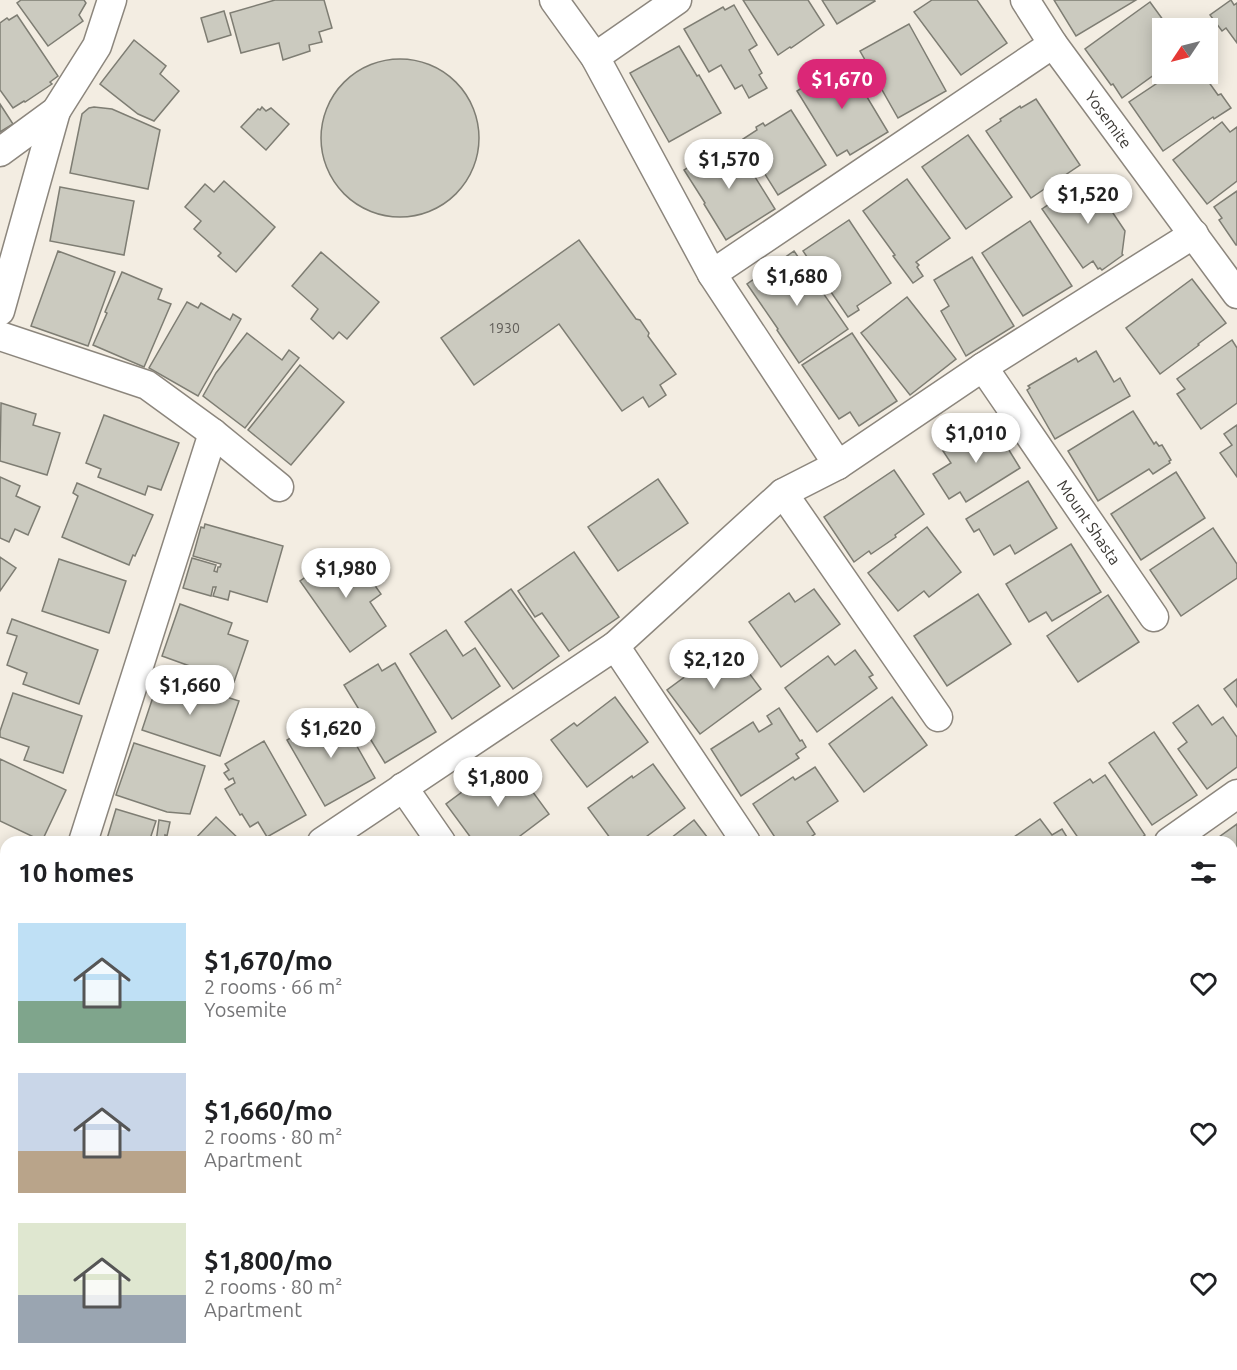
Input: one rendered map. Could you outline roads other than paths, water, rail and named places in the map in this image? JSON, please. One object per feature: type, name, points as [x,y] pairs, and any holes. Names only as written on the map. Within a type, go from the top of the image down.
[{"type":"street","points":[[0,311],[56,111],[97,46],[112,0]]},
{"type":"street","points":[[554,0],[595,57],[712,274],[838,465]]},
{"type":"street","points":[[595,57],[677,0]]},
{"type":"street","name":"Yosemite","points":[[1025,0],[1053,45],[1237,294]]},
{"type":"street","points":[[712,274],[1053,45]]},
{"type":"street","points":[[0,152],[56,111]]},
{"type":"street","points":[[331,836],[615,646],[783,492],[838,465],[983,368],[1194,234]]},
{"type":"street","points":[[0,336],[147,385],[213,433],[279,487]]},
{"type":"street","name":"Mount Shasta","points":[[983,368],[1154,617]]},
{"type":"street","points":[[85,836],[213,433]]},
{"type":"street","points":[[783,492],[938,717]]},
{"type":"street","points":[[615,646],[742,836]]},
{"type":"street","points":[[403,787],[437,836]]},
{"type":"street","points":[[1178,836],[1237,794]]}]
